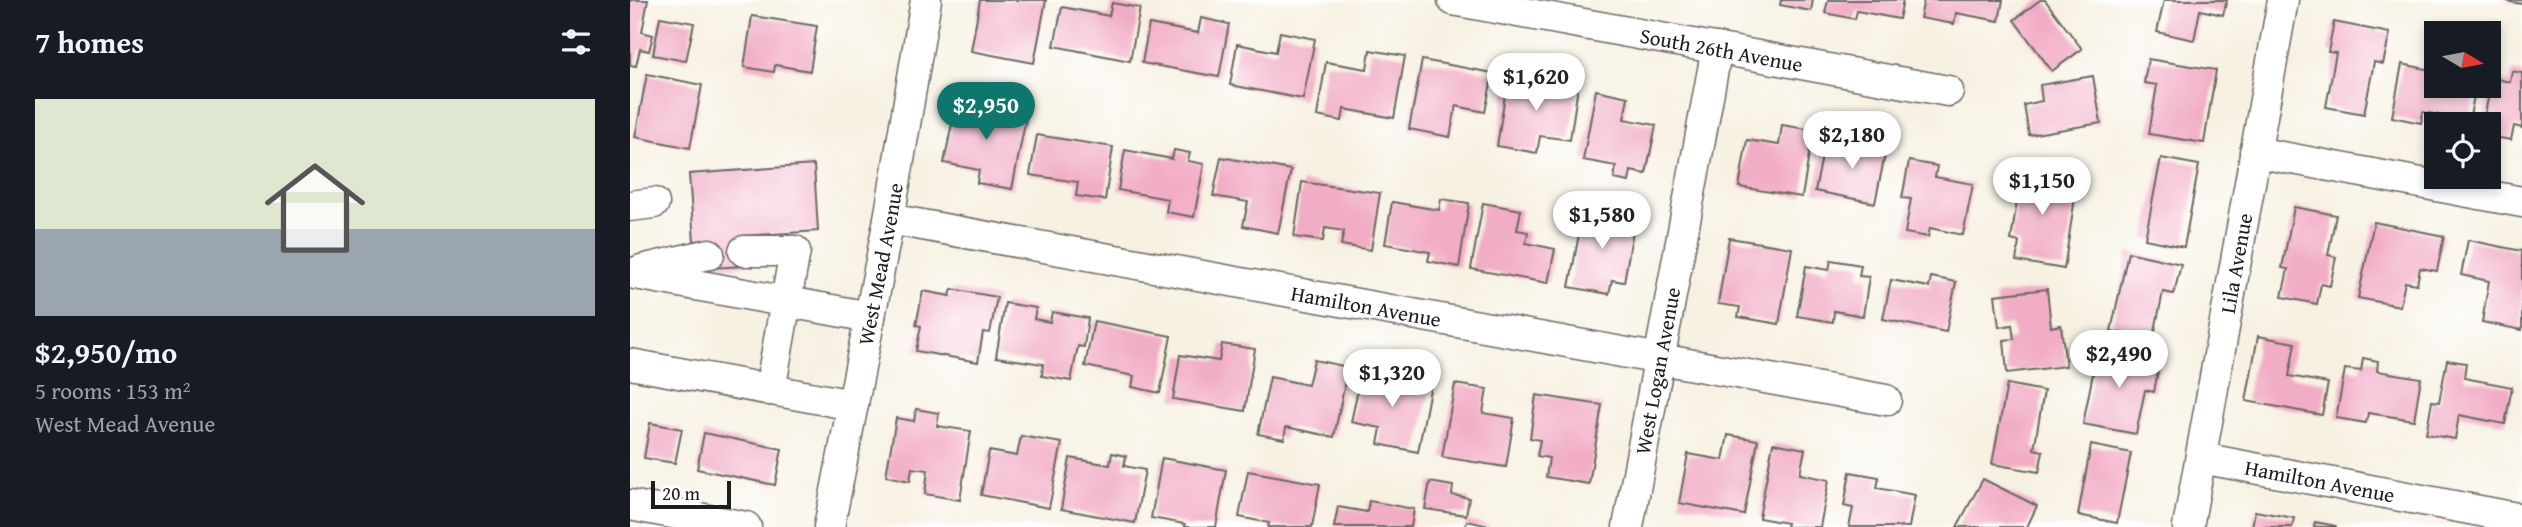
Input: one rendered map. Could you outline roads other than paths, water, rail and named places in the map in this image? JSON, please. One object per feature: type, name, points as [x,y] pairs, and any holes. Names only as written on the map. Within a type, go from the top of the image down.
[{"type":"street","name":"West Mead Avenue","points":[[829,527],[889,219],[926,0]]},
{"type":"street","name":"South 26th Avenue","points":[[1452,0],[1948,90]]},
{"type":"street","name":"Lila Avenue","points":[[2188,527],[2283,0]]},
{"type":"street","name":"West Logan Avenue","points":[[1628,527],[1717,48]]},
{"type":"street","points":[[2255,152],[2522,202]]},
{"type":"street","name":"Hamilton Avenue","points":[[889,219],[1886,400]]},
{"type":"street","points":[[744,251],[795,251],[770,390]]},
{"type":"street","points":[[630,273],[709,254]]},
{"type":"street","points":[[630,273],[870,317]]},
{"type":"street","points":[[630,364],[853,405]]},
{"type":"street","name":"Hamilton Avenue","points":[[2201,458],[2522,519]]},
{"type":"street","points":[[630,505],[746,527]]}]
